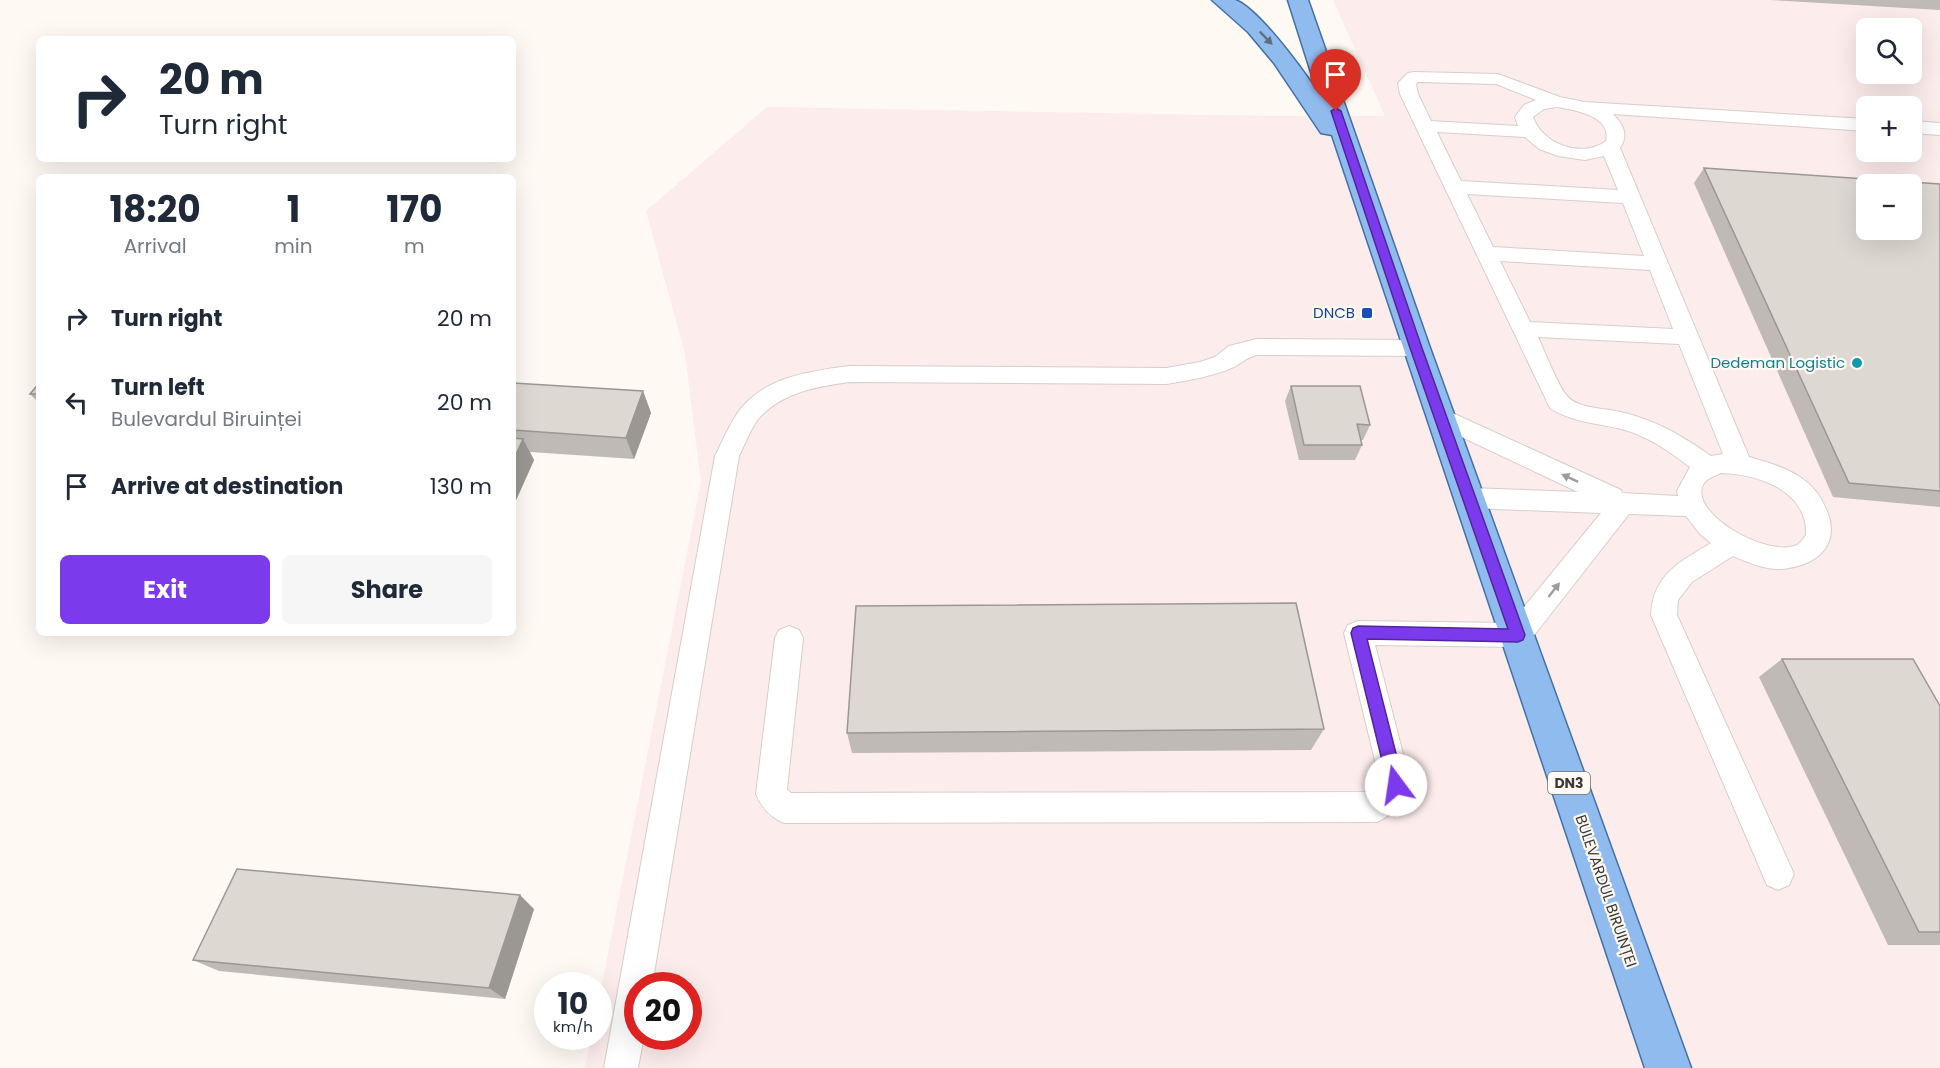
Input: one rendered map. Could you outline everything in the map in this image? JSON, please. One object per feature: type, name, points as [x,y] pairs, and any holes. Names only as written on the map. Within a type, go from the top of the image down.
[{"type":"main road","points":[[1222,0],[1245,17],[1270,41],[1312,100],[1359,178]]},
{"type":"main road","name":"BULEVARDUL BIRUINȚEI","points":[[1298,0],[1416,348],[1668,1068]]},
{"type":"main road","points":[[1316,0],[1322,34],[1318,55]]},
{"type":"lane","points":[[1707,466],[1662,434],[1631,423],[1570,411],[1558,402],[1409,94],[1407,83],[1414,77],[1498,80],[1557,102],[1584,107],[1856,124]]},
{"type":"lane","points":[[1529,132],[1524,117],[1527,111],[1545,103],[1557,102]]},
{"type":"lane","points":[[1425,126],[1529,132],[1553,148],[1569,152],[1593,153],[1610,147],[1616,141],[1613,126],[1596,112],[1584,107]]},
{"type":"lane","points":[[1922,128],[1940,129]]},
{"type":"lane","points":[[1610,147],[1739,463]]},
{"type":"lane","points":[[1454,187],[1630,197]]},
{"type":"lane","points":[[1486,254],[1658,264]]},
{"type":"lane","points":[[1523,328],[1687,337]]},
{"type":"lane","points":[[621,1068],[727,456],[750,413],[777,392],[806,380],[849,374],[1166,375],[1201,370],[1223,363],[1237,352],[1257,347],[1416,348]]},
{"type":"lane","points":[[1440,417],[1624,502]]},
{"type":"lane","points":[[1718,463],[1739,463],[1762,468],[1798,489],[1812,505],[1819,520],[1819,538],[1804,554],[1786,558],[1748,552],[1730,544],[1711,530],[1697,515],[1690,499],[1690,483],[1695,475],[1707,466],[1718,463]]},
{"type":"lane","points":[[1468,498],[1693,506]]},
{"type":"lane","points":[[789,638],[771,794],[784,808],[1377,807],[1396,785],[1358,633],[1518,635],[1624,502]]},
{"type":"lane","points":[[1730,544],[1683,574],[1665,597],[1664,615],[1778,874]]},
{"type":"shaded area","points":[[1333,0],[1940,0],[1940,1068],[585,1068],[588,1050],[612,1050],[612,972],[604,972],[701,482],[685,354],[646,211],[767,107],[1385,116]]},
{"type":"building","name":"Dedeman Logistic","points":[[1704,168],[1856,178],[1856,240],[1922,240],[1922,183],[1940,184],[1940,491],[1849,483]]},
{"type":"building","points":[[516,383],[643,391],[626,438],[516,430]]},
{"type":"building","points":[[1291,386],[1360,386],[1370,425],[1357,424],[1362,445],[1304,445]]},
{"type":"building","points":[[516,438],[523,439],[516,454]]},
{"type":"building","points":[[1296,603],[1324,729],[847,733],[856,606]]},
{"type":"building","points":[[1782,659],[1913,659],[1940,706],[1940,932],[1919,932]]},
{"type":"building","points":[[237,869],[520,895],[489,988],[193,960]]},
{"type":"place","name":"DNCB","points":[[1367,313]]},
{"type":"place","name":"Dedeman Logistic","points":[[1857,363]]},
{"type":"route","points":[[1336,111],[1468,498],[1518,635],[1358,633],[1396,785]]}]
